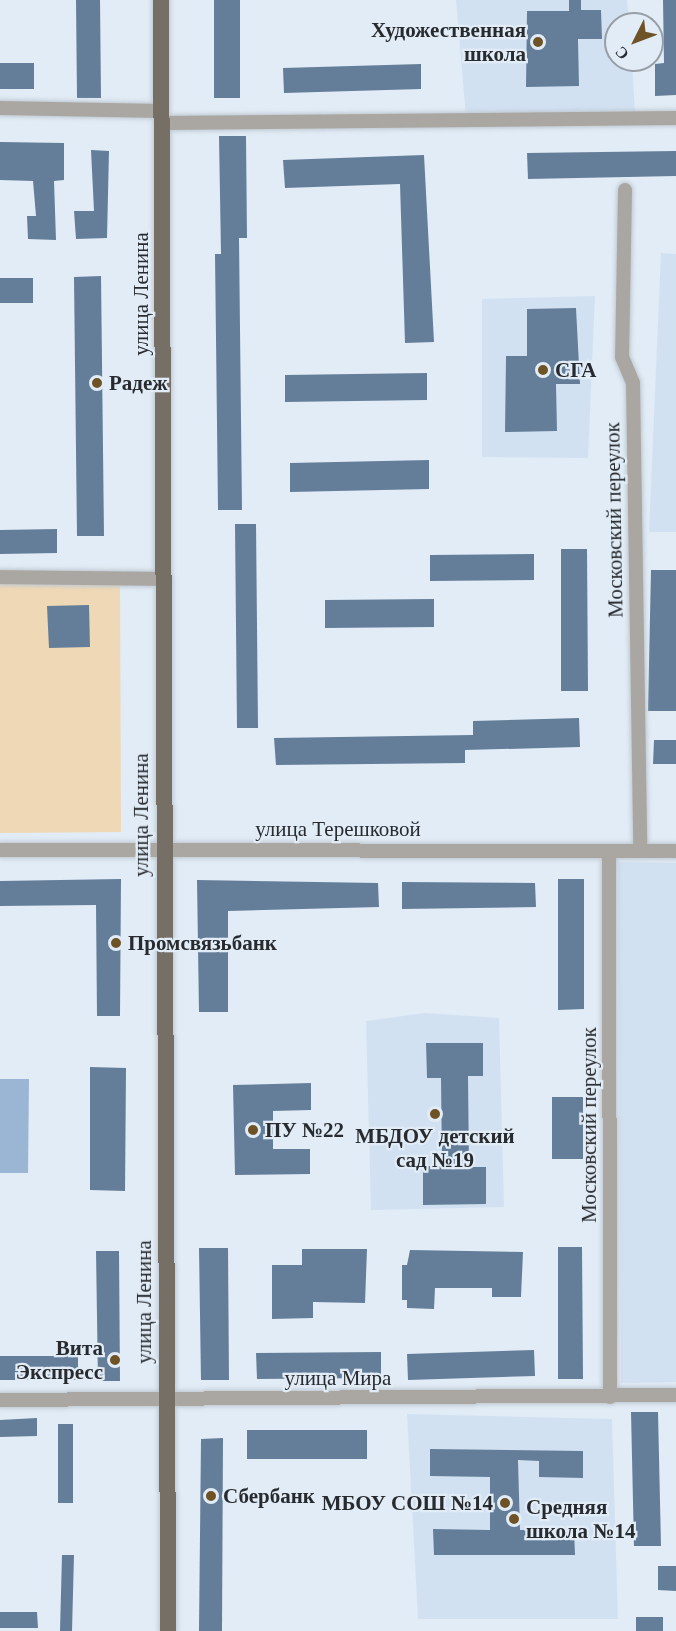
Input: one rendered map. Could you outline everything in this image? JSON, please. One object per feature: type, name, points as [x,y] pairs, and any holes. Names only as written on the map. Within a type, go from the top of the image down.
[{"type":"main road","name":"улица Ленина","points":[[161,0],[168,1631]]},
{"type":"street","points":[[0,108],[70,108],[162,117],[676,118]]},
{"type":"street","name":"Московский переулок","points":[[625,190],[622,357],[633,383],[640,851]]},
{"type":"street","points":[[0,577],[165,579]]},
{"type":"street","name":"улица Терешковой","points":[[0,850],[676,851]]},
{"type":"street","name":"Московский переулок","points":[[609,852],[610,1397]]},
{"type":"street","name":"улица Мира","points":[[0,1400],[676,1395]]},
{"type":"shaded area","name":"Художественная школа","points":[[456,0],[627,0],[628,12],[604,12],[604,72],[633,72],[635,114],[466,117]]},
{"type":"shaded area","points":[[661,253],[676,254],[676,532],[649,532]]},
{"type":"shaded area","points":[[595,296],[588,458],[482,457],[482,299]]},
{"type":"shaded area","points":[[120,578],[121,832],[0,833],[0,579]]},
{"type":"shaded area","points":[[618,862],[676,863],[676,1382],[621,1383]]},
{"type":"shaded area","name":"МБДОУ детский сад №19","points":[[425,1013],[499,1018],[504,1207],[371,1210],[366,1021]]},
{"type":"shaded area","name":"Средняя школа №14","points":[[407,1414],[612,1419],[618,1619],[418,1619]]},
{"type":"water","points":[[0,1079],[29,1079],[28,1173],[0,1173]]},
{"type":"building","points":[[76,0],[100,0],[101,98],[77,98]]},
{"type":"building","points":[[214,0],[240,0],[240,98],[214,98]]},
{"type":"building","points":[[569,0],[581,0],[581,10],[601,10],[602,39],[578,39],[579,86],[526,87],[527,11],[569,11]]},
{"type":"building","points":[[663,0],[676,0],[676,95],[655,96],[655,72],[664,72]]},
{"type":"building","points":[[0,63],[34,63],[34,89],[0,89]]},
{"type":"building","points":[[421,64],[421,89],[284,93],[283,68]]},
{"type":"building","points":[[219,136],[246,136],[247,238],[239,238],[242,510],[218,510],[215,254],[221,254]]},
{"type":"building","points":[[0,142],[64,143],[64,180],[54,181],[56,240],[28,239],[27,216],[36,216],[33,181],[0,180]]},
{"type":"building","points":[[91,150],[109,151],[107,238],[76,239],[74,211],[94,211]]},
{"type":"building","points":[[676,151],[676,176],[528,179],[527,153]]},
{"type":"building","points":[[424,155],[434,342],[405,343],[400,184],[285,188],[283,160]]},
{"type":"building","points":[[101,276],[104,536],[77,536],[74,277]]},
{"type":"building","points":[[0,278],[33,278],[33,303],[0,303]]},
{"type":"building","points":[[576,308],[580,384],[556,384],[557,431],[505,432],[506,356],[527,356],[527,309]]},
{"type":"building","points":[[427,373],[427,400],[285,402],[285,375]]},
{"type":"building","points":[[429,460],[429,489],[290,492],[290,463]]},
{"type":"building","points":[[235,524],[256,524],[258,728],[237,728]]},
{"type":"building","points":[[57,529],[57,553],[0,554],[0,530]]},
{"type":"building","points":[[561,549],[587,549],[588,691],[561,691]]},
{"type":"building","points":[[534,554],[534,580],[430,581],[430,555]]},
{"type":"building","points":[[651,570],[676,570],[676,711],[648,711]]},
{"type":"building","points":[[434,599],[434,627],[325,628],[325,600]]},
{"type":"building","points":[[89,605],[90,647],[49,648],[47,606]]},
{"type":"building","points":[[579,718],[580,747],[465,750],[465,763],[276,765],[274,738],[473,735],[473,721]]},
{"type":"building","points":[[654,740],[676,740],[676,764],[653,764]]},
{"type":"building","points":[[121,879],[120,1016],[97,1016],[96,905],[0,906],[0,881]]},
{"type":"building","points":[[558,879],[584,879],[584,1009],[558,1010]]},
{"type":"building","points":[[197,880],[378,883],[379,907],[228,911],[228,1012],[199,1012]]},
{"type":"building","points":[[402,882],[535,883],[536,907],[402,909]]},
{"type":"building","points":[[426,1043],[483,1043],[483,1076],[468,1076],[469,1167],[486,1167],[486,1204],[423,1205],[423,1166],[442,1166],[441,1078],[427,1078]]},
{"type":"building","points":[[90,1067],[126,1068],[125,1191],[90,1190]]},
{"type":"building","name":"ПУ №22","points":[[311,1083],[311,1110],[273,1111],[273,1149],[310,1149],[310,1174],[235,1175],[233,1085]]},
{"type":"building","points":[[552,1097],[583,1097],[583,1159],[552,1159]]},
{"type":"building","points":[[558,1247],[582,1247],[583,1379],[558,1379]]},
{"type":"building","points":[[199,1248],[228,1248],[229,1380],[201,1380]]},
{"type":"building","points":[[302,1249],[367,1249],[365,1303],[313,1302],[313,1318],[272,1319],[272,1265],[302,1265]]},
{"type":"building","points":[[410,1250],[523,1252],[521,1297],[492,1297],[492,1288],[435,1288],[434,1309],[407,1308],[407,1300],[402,1300],[402,1265],[407,1265]]},
{"type":"building","points":[[96,1251],[119,1251],[120,1381],[98,1381]]},
{"type":"building","points":[[534,1350],[535,1376],[408,1380],[407,1354]]},
{"type":"building","points":[[381,1352],[381,1378],[257,1379],[256,1353]]},
{"type":"building","points":[[0,1356],[78,1356],[78,1380],[0,1380]]},
{"type":"building","points":[[631,1412],[658,1412],[661,1546],[634,1546]]},
{"type":"building","points":[[37,1418],[37,1436],[0,1437],[0,1420]]},
{"type":"building","points":[[58,1424],[73,1424],[73,1503],[58,1503]]},
{"type":"building","points":[[247,1430],[367,1430],[367,1459],[247,1459]]},
{"type":"building","points":[[223,1438],[222,1631],[199,1631],[201,1439]]},
{"type":"building","name":"МБОУ СОШ №14","points":[[430,1449],[583,1451],[583,1478],[539,1477],[539,1461],[518,1460],[520,1530],[574,1530],[575,1555],[434,1555],[433,1529],[490,1530],[490,1477],[430,1476]]},
{"type":"building","points":[[62,1555],[74,1555],[72,1631],[60,1631]]},
{"type":"building","points":[[658,1566],[676,1566],[676,1591],[658,1590]]},
{"type":"building","points":[[0,1612],[37,1612],[38,1628],[0,1628]]},
{"type":"building","points":[[636,1617],[663,1617],[663,1631],[636,1631]]},
{"type":"place","name":"Художественная школа","points":[[538,42]]},
{"type":"place","name":"СГА","points":[[543,370]]},
{"type":"place","name":"Радеж","points":[[97,383]]},
{"type":"place","name":"Промсвязьбанк","points":[[116,943]]},
{"type":"place","name":"МБДОУ детский сад №19","points":[[435,1114]]},
{"type":"place","name":"ПУ №22","points":[[253,1130]]},
{"type":"place","name":"Вита Экспресс","points":[[115,1360]]},
{"type":"place","name":"Сбербанк","points":[[211,1496]]},
{"type":"place","name":"МБОУ СОШ №14","points":[[505,1503]]},
{"type":"place","name":"Средняя школа №14","points":[[514,1519]]}]
